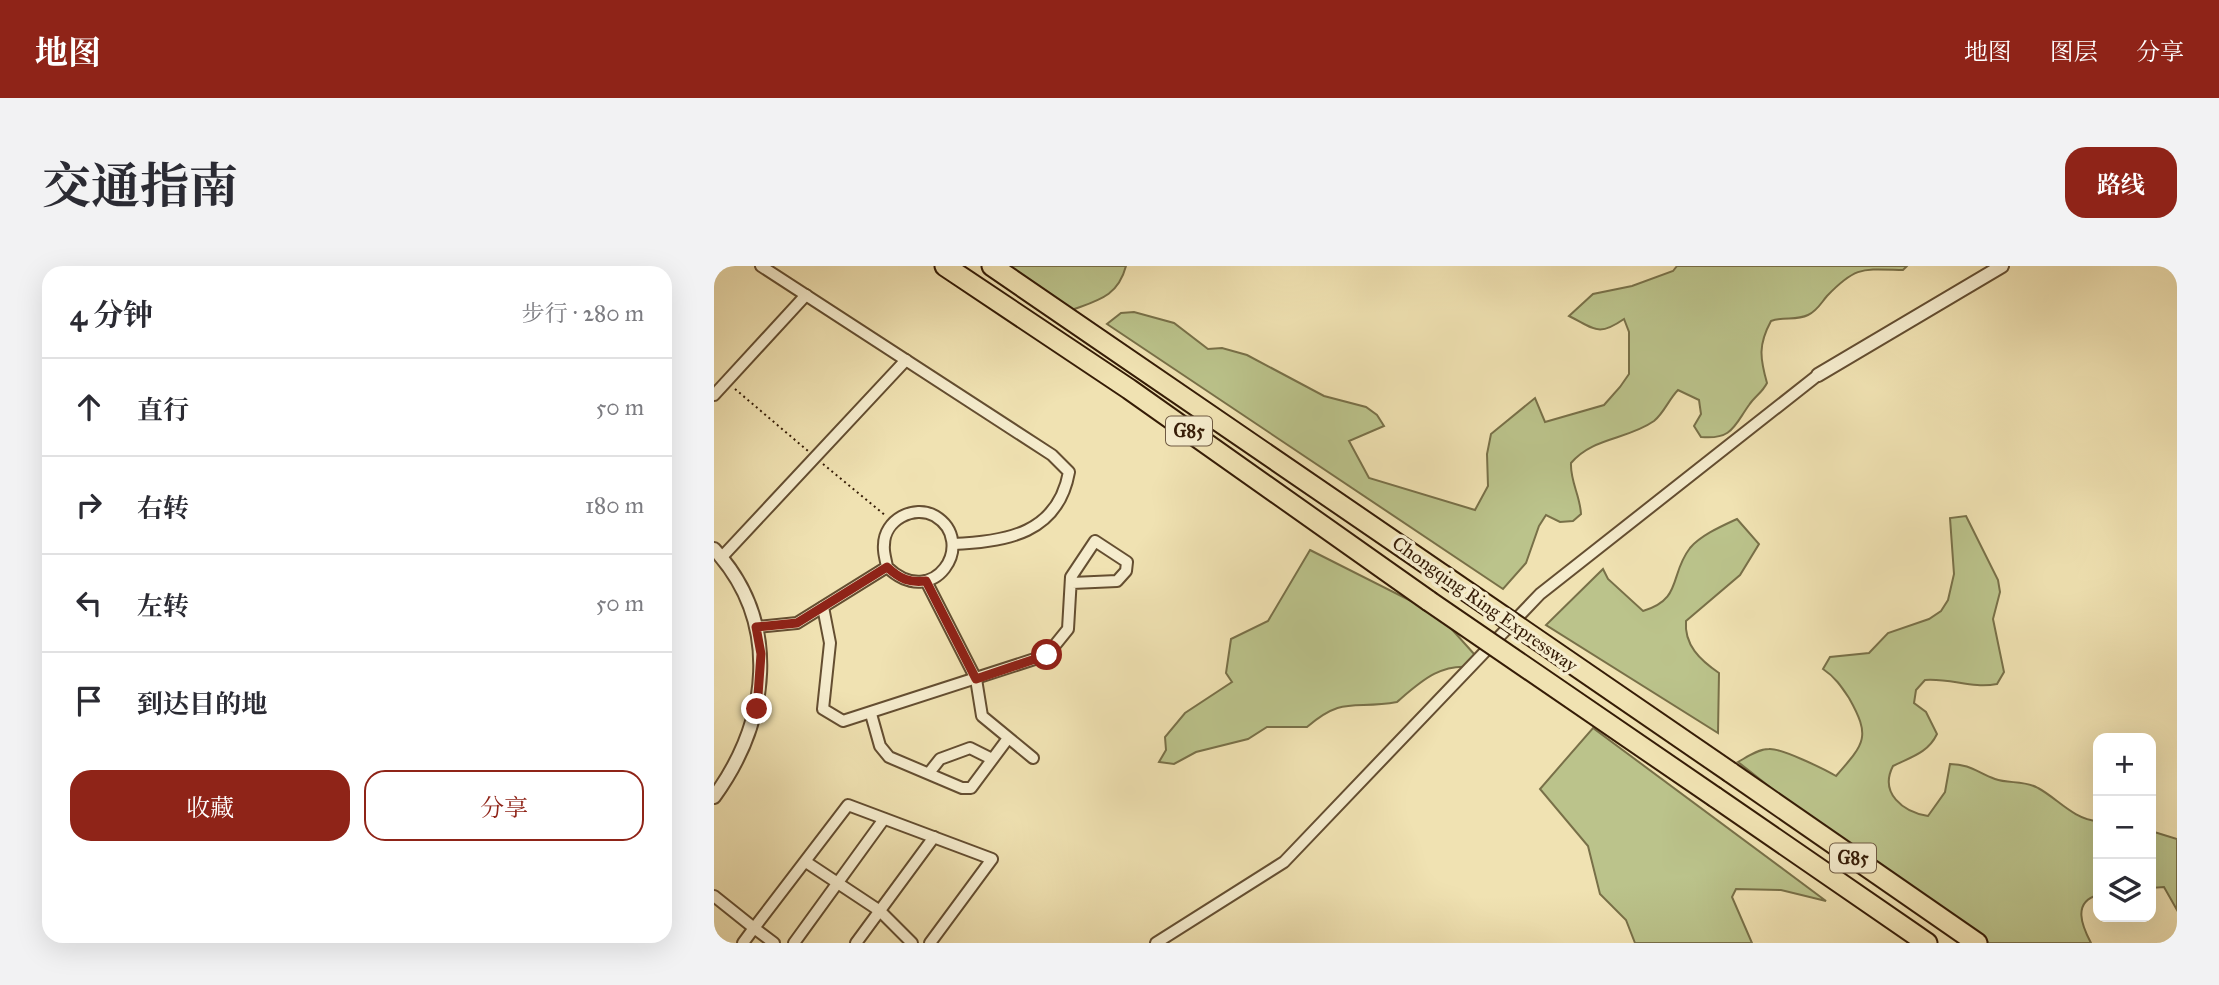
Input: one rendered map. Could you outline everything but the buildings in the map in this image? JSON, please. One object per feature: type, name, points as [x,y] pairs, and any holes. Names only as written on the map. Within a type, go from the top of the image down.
[{"type":"highway","name":"Chongqing Ring Expressway","points":[[945,266],[1129,389],[1429,601],[1927,943]]},
{"type":"highway","name":"Chongqing Ring Expressway","points":[[992,266],[1977,943]]},
{"type":"street","points":[[761,266],[1052,455],[1069,472],[1065,492],[1056,508],[1032,527],[1001,542],[953,544]]},
{"type":"street","points":[[1156,943],[1284,862],[1540,594],[1818,375],[2002,266]]},
{"type":"street","points":[[714,395],[806,295]]},
{"type":"street","points":[[714,797],[742,751],[757,709],[761,654],[756,627],[732,572],[718,553],[906,360]]},
{"type":"street","points":[[924,511],[939,518],[953,544],[951,562],[926,581],[913,583],[897,576],[887,567],[883,545],[893,522],[910,512],[924,511]]},
{"type":"street","points":[[823,607],[830,643],[823,709],[843,721],[1047,655],[1068,629],[1071,577],[1096,541],[1127,562],[1126,571],[1117,581],[1072,583]]},
{"type":"street","points":[[756,627],[797,623],[887,567]]},
{"type":"street","points":[[926,581],[976,679],[982,716],[1033,758]]},
{"type":"street","points":[[871,714],[880,746],[889,758],[962,788],[971,788],[1006,741]]},
{"type":"street","points":[[929,773],[940,759],[970,748],[992,759]]},
{"type":"street","points":[[743,943],[848,805],[992,859],[930,943]]},
{"type":"street","points":[[794,943],[884,819]]},
{"type":"street","points":[[856,943],[934,837]]},
{"type":"street","points":[[806,862],[880,911],[912,943]]},
{"type":"street","points":[[714,896],[774,943]]},
{"type":"green space","points":[[1003,266],[1126,266],[1118,284],[1106,296],[1072,310]]},
{"type":"green space","points":[[1677,266],[1907,266],[1903,270],[1860,271],[1845,279],[1811,313],[1799,318],[1771,321],[1764,337],[1762,352],[1767,383],[1726,434],[1701,437],[1694,426],[1701,414],[1699,400],[1678,390],[1654,421],[1633,432],[1589,448],[1580,455],[1571,463],[1571,470],[1581,514],[1573,521],[1560,522],[1546,515],[1539,526],[1526,563],[1503,589],[1107,324],[1121,313],[1134,312],[1174,323],[1208,349],[1222,348],[1247,355],[1324,396],[1366,407],[1377,415],[1384,426],[1349,441],[1369,478],[1475,510],[1488,486],[1487,454],[1491,434],[1535,398],[1545,422],[1604,405],[1629,374],[1629,332],[1624,319],[1608,328],[1596,329],[1569,316],[1593,294],[1632,286],[1673,271]]},
{"type":"green space","points":[[1966,516],[1998,580],[2000,592],[1993,619],[2004,672],[1997,684],[1988,685],[1925,680],[1916,690],[1914,703],[1926,712],[1937,734],[1924,750],[1893,766],[1889,776],[1891,793],[1902,806],[1928,816],[1945,792],[1950,764],[1957,764],[1989,777],[2033,786],[2073,813],[2093,820],[2093,897],[2085,903],[2081,915],[2091,943],[1989,943],[1858,856],[1738,762],[1761,750],[1769,749],[1783,752],[1836,776],[1859,747],[1862,731],[1849,698],[1823,669],[1830,657],[1869,653],[1888,633],[1929,619],[1941,611],[1948,600],[1954,574],[1950,518]]},
{"type":"green space","points":[[1737,519],[1759,544],[1740,575],[1686,621],[1691,645],[1706,663],[1719,673],[1718,733],[1546,625],[1603,569],[1608,579],[1643,611],[1656,606],[1670,593],[1690,548],[1706,535]]},
{"type":"green space","points":[[1310,550],[1439,615],[1475,655],[1476,668],[1442,670],[1397,702],[1340,707],[1307,727],[1267,727],[1248,739],[1196,752],[1174,764],[1159,762],[1166,750],[1165,737],[1185,713],[1232,682],[1226,673],[1231,639],[1268,621]]},
{"type":"green space","points":[[1593,728],[1826,901],[1781,890],[1736,889],[1732,897],[1752,943],[1635,943],[1626,920],[1600,894],[1588,846],[1540,789]]},
{"type":"green space","points":[[2156,833],[2177,839],[2177,910],[2164,887],[2156,888]]},
{"type":"route","points":[[757,709],[761,654],[756,627],[797,623],[887,567],[897,576],[913,583],[926,581],[976,679],[1047,655]]}]
